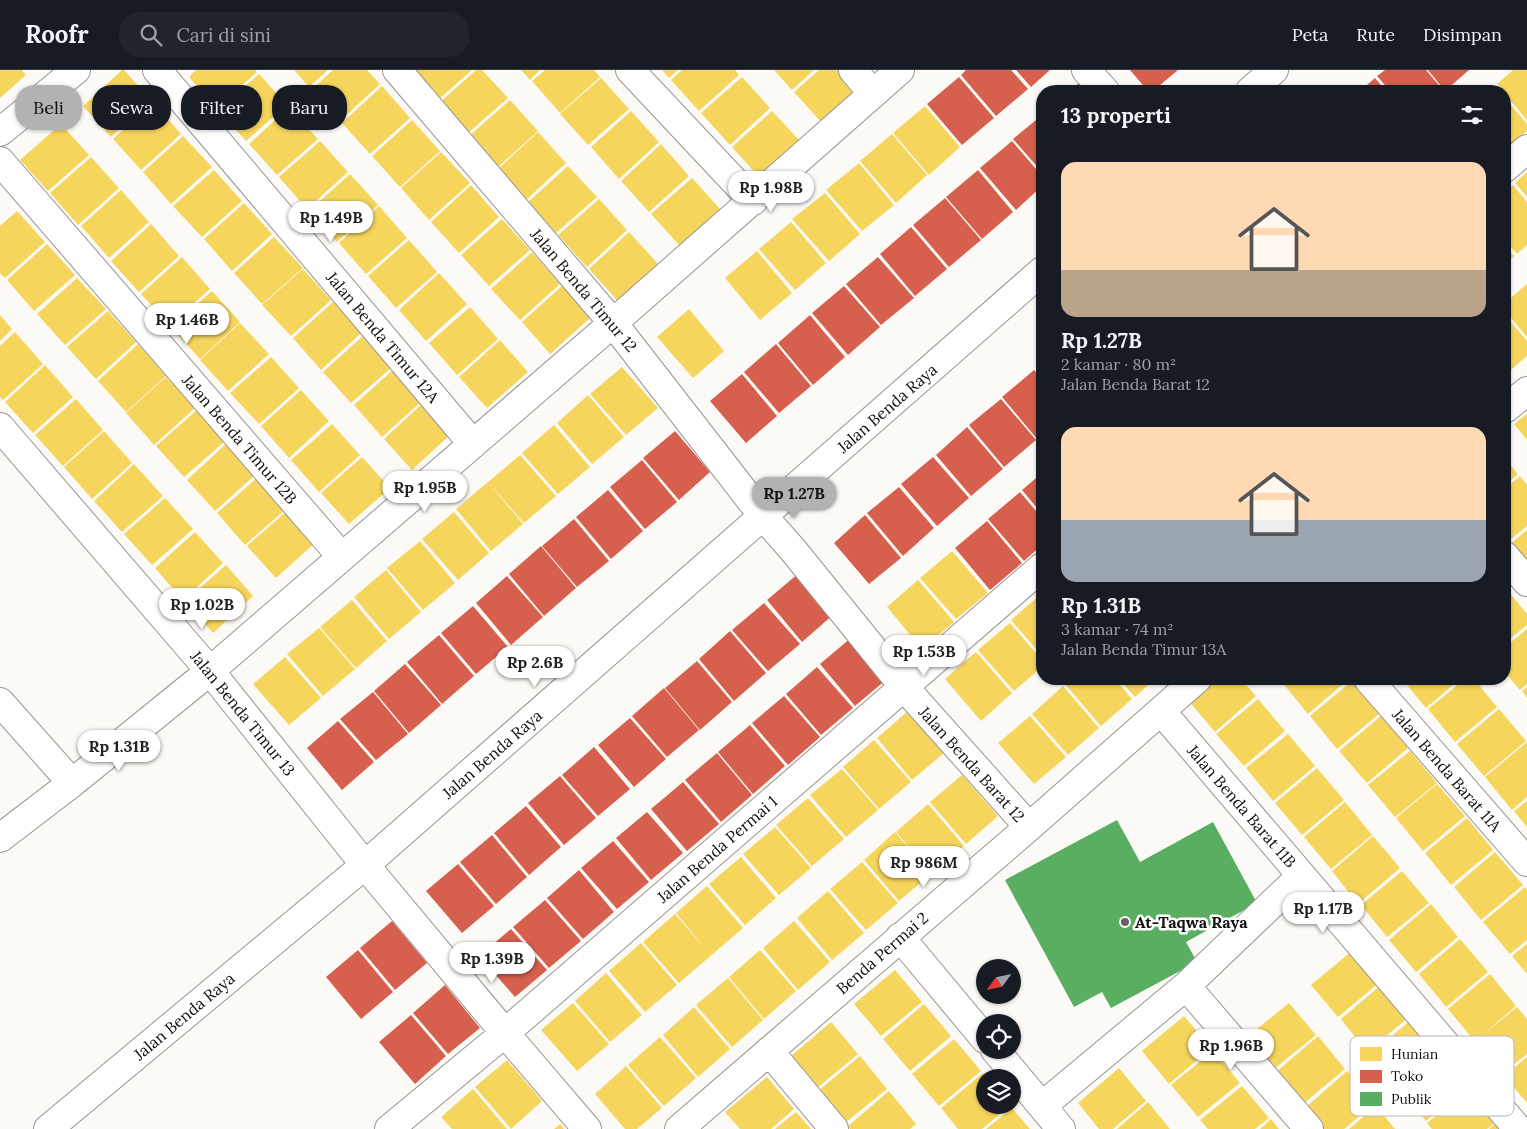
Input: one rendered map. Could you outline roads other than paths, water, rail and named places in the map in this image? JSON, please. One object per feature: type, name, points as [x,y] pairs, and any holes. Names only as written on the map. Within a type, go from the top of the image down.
[{"type":"street","points":[[0,132],[76,70]]},
{"type":"street","name":"Jalan Benda Timur 12A","points":[[156,70],[473,444]]},
{"type":"street","name":"Jalan Benda Timur 12","points":[[397,70],[613,323],[763,516]]},
{"type":"street","points":[[630,70],[753,200]]},
{"type":"street","points":[[853,70],[873,94]]},
{"type":"street","points":[[0,838],[72,783],[210,671],[613,323],[900,70]]},
{"type":"street","points":[[1086,70],[1100,85]]},
{"type":"street","points":[[1257,85],[1274,70]]},
{"type":"street","points":[[1511,163],[1527,150]]},
{"type":"street","name":"Jalan Benda Timur 12B","points":[[0,161],[342,557]]},
{"type":"street","name":"Jalan Benda Raya","points":[[48,1129],[365,865],[1036,277]]},
{"type":"street","points":[[1511,404],[1527,390]]},
{"type":"street","name":"Jalan Benda Timur 13","points":[[0,427],[210,671],[365,865],[587,1129]]},
{"type":"street","name":"Jalan Benda Barat 12","points":[[763,516],[904,686],[1029,827]]},
{"type":"street","points":[[1511,563],[1527,582]]},
{"type":"street","name":"Jalan Benda Permai 1","points":[[389,1129],[505,1033],[1036,571]]},
{"type":"street","name":"Benda Permai 2","points":[[679,1129],[1190,685]]},
{"type":"street","name":"Jalan Benda Barat 11A","points":[[1373,685],[1527,862]]},
{"type":"street","points":[[0,702],[72,783]]},
{"type":"street","name":"Jalan Benda Barat 11B","points":[[1161,711],[1438,1036]]},
{"type":"street","points":[[1042,1106],[1186,986],[1301,876]]},
{"type":"street","points":[[900,937],[976,1028]]},
{"type":"street","points":[[1186,986],[1309,1129]]},
{"type":"street","points":[[769,1051],[834,1129]]},
{"type":"street","points":[[1002,1059],[1061,1129]]},
{"type":"street","name":"Jalan Benda Barat 11B","points":[[1507,1116],[1518,1129]]},
{"type":"place","name":"At-Taqwa Raya","points":[[1125,922]]}]
